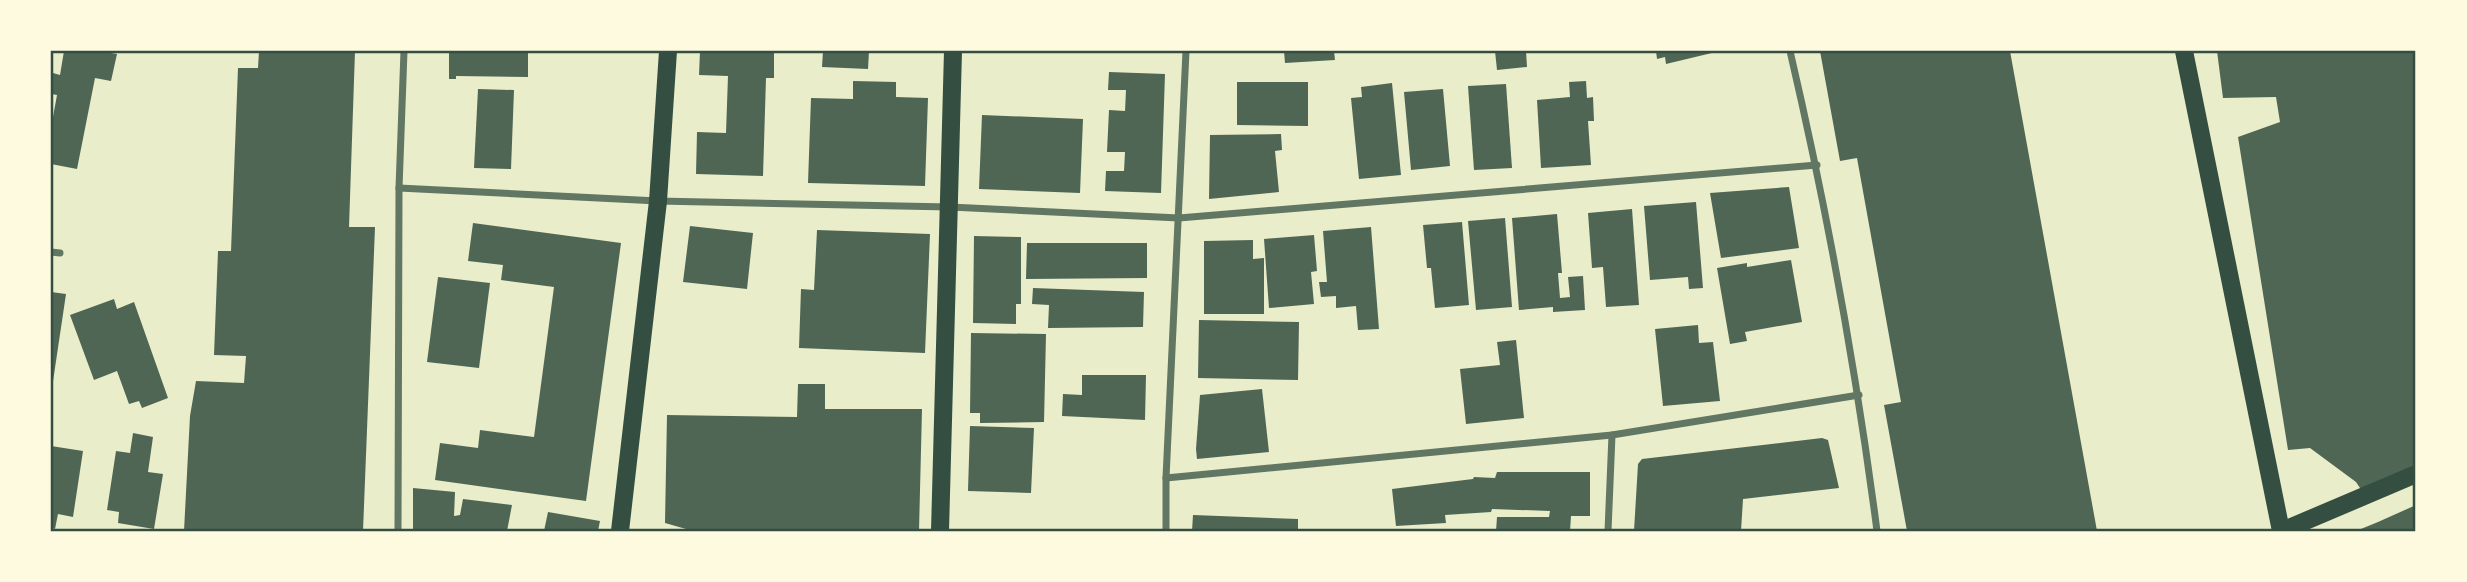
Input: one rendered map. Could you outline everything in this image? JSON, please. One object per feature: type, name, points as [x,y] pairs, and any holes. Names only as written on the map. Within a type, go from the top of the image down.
[{"type":"main road","points":[[620,531],[658,201],[668,51]]},
{"type":"main road","points":[[940,531],[953,51]]},
{"type":"main road","points":[[2184,51],[2281,531],[2416,474]]},
{"type":"street","points":[[398,531],[399,188],[404,51]]},
{"type":"street","points":[[1166,531],[1166,478],[1186,51]]},
{"type":"street","points":[[1790,51],[1816,165],[1859,395],[1877,531]]},
{"type":"street","points":[[399,188],[658,201],[950,206],[1179,218],[1816,165]]},
{"type":"street","points":[[51,252],[60,253]]},
{"type":"street","points":[[1166,478],[1612,435],[1859,395]]},
{"type":"street","points":[[1608,531],[1612,435]]},
{"type":"building","points":[[64,51],[117,54],[111,81],[95,78],[77,169],[51,164],[51,128],[57,95],[51,94],[51,83],[53,73],[60,75]]},
{"type":"building","points":[[259,51],[355,51],[349,227],[375,227],[363,531],[184,531],[190,416],[196,381],[244,383],[246,356],[214,355],[218,251],[231,251],[238,68],[258,68]]},
{"type":"building","points":[[449,51],[528,51],[528,77],[456,76],[456,79],[449,79]]},
{"type":"building","points":[[700,51],[774,51],[774,78],[766,78],[763,176],[696,174],[697,132],[726,133],[728,76],[699,75]]},
{"type":"building","points":[[823,51],[869,51],[868,69],[822,67]]},
{"type":"building","points":[[1284,51],[1334,51],[1335,60],[1285,63]]},
{"type":"building","points":[[1495,51],[1526,51],[1527,67],[1497,70]]},
{"type":"building","points":[[1656,51],[1716,52],[1666,64],[1665,57],[1657,59]]},
{"type":"building","points":[[1820,51],[2010,51],[2097,531],[1907,531],[1884,405],[1901,402],[1857,158],[1840,161]]},
{"type":"building","points":[[2217,51],[2416,51],[2416,468],[2362,491],[2356,482],[2310,448],[2288,450],[2238,137],[2280,122],[2276,97],[2223,98]]},
{"type":"building","points":[[1109,72],[1165,74],[1161,193],[1105,191],[1106,171],[1124,171],[1125,152],[1107,152],[1109,110],[1125,111],[1126,90],[1108,90]]},
{"type":"building","points":[[853,81],[896,82],[896,97],[928,98],[925,186],[808,183],[811,98],[853,99]]},
{"type":"building","points":[[1586,81],[1587,98],[1593,97],[1594,121],[1588,121],[1591,165],[1541,168],[1537,100],[1570,97],[1569,82]]},
{"type":"building","points":[[1237,82],[1308,82],[1308,126],[1237,125]]},
{"type":"building","points":[[1392,83],[1401,175],[1359,179],[1351,98],[1362,97],[1361,87]]},
{"type":"building","points":[[1506,84],[1512,168],[1474,170],[1468,86]]},
{"type":"building","points":[[478,89],[514,90],[511,169],[474,168]]},
{"type":"building","points":[[1443,89],[1450,166],[1411,170],[1404,92]]},
{"type":"building","points":[[982,115],[1083,119],[1080,193],[979,189]]},
{"type":"building","points":[[1281,134],[1282,150],[1275,151],[1279,192],[1209,199],[1210,135]]},
{"type":"building","points":[[1789,187],[1799,248],[1721,258],[1710,193]]},
{"type":"building","points":[[1696,202],[1703,288],[1689,289],[1688,277],[1650,280],[1644,206]]},
{"type":"building","points":[[1632,209],[1639,305],[1606,307],[1603,267],[1592,268],[1588,213]]},
{"type":"building","points":[[1557,214],[1562,273],[1558,273],[1560,298],[1570,297],[1568,277],[1583,276],[1585,310],[1553,312],[1553,307],[1519,310],[1512,218]]},
{"type":"building","points":[[1505,218],[1512,307],[1476,310],[1468,221]]},
{"type":"building","points":[[1462,222],[1469,305],[1435,308],[1431,268],[1427,268],[1423,225]]},
{"type":"building","points":[[473,223],[621,243],[586,501],[435,480],[440,443],[478,448],[480,430],[534,437],[554,287],[501,280],[503,265],[468,261]]},
{"type":"building","points":[[690,226],[753,233],[747,289],[683,282]]},
{"type":"building","points":[[1371,227],[1379,329],[1358,330],[1356,306],[1336,308],[1336,296],[1321,297],[1319,282],[1327,282],[1323,231]]},
{"type":"building","points":[[817,230],[930,234],[925,353],[799,348],[801,289],[814,290]]},
{"type":"building","points":[[1314,235],[1317,271],[1311,272],[1314,304],[1269,308],[1264,239]]},
{"type":"building","points":[[974,236],[1021,237],[1021,304],[1016,304],[1016,324],[973,323]]},
{"type":"building","points":[[1253,240],[1253,259],[1264,258],[1264,314],[1204,314],[1204,241]]},
{"type":"building","points":[[1027,243],[1147,243],[1147,278],[1026,279]]},
{"type":"building","points":[[1791,260],[1802,322],[1745,332],[1747,341],[1730,344],[1717,268],[1747,263],[1747,267]]},
{"type":"building","points":[[438,277],[490,283],[479,368],[427,362]]},
{"type":"building","points":[[1033,288],[1144,292],[1143,327],[1048,328],[1049,305],[1032,304]]},
{"type":"building","points":[[51,292],[66,294],[52,388],[51,388]]},
{"type":"building","points":[[114,299],[117,309],[134,302],[168,398],[142,408],[139,401],[129,404],[117,371],[94,380],[70,315]]},
{"type":"building","points":[[1199,320],[1299,322],[1298,380],[1198,378]]},
{"type":"building","points":[[1698,325],[1699,343],[1713,342],[1720,401],[1663,406],[1655,329]]},
{"type":"building","points":[[971,333],[1046,334],[1044,422],[980,423],[980,413],[970,413]]},
{"type":"building","points":[[1516,340],[1524,418],[1466,424],[1460,369],[1500,365],[1497,342]]},
{"type":"building","points":[[1082,375],[1146,375],[1145,420],[1062,416],[1063,394],[1082,395]]},
{"type":"building","points":[[798,384],[825,384],[825,409],[922,409],[919,531],[693,531],[665,523],[667,415],[797,417]]},
{"type":"building","points":[[1262,389],[1269,452],[1197,459],[1200,395]]},
{"type":"building","points":[[970,426],[1034,428],[1031,493],[968,491]]},
{"type":"building","points":[[133,433],[153,437],[148,472],[163,474],[154,529],[118,523],[119,512],[107,510],[116,451],[130,453]]},
{"type":"building","points":[[1822,438],[1828,440],[1839,488],[1743,499],[1741,531],[1634,531],[1638,464],[1642,459]]},
{"type":"building","points":[[51,446],[83,451],[73,517],[58,514],[55,529],[51,528]]},
{"type":"building","points":[[1497,472],[1590,472],[1590,516],[1571,516],[1570,531],[1496,531],[1497,517],[1549,517],[1550,511],[1492,509],[1491,512],[1445,515],[1446,523],[1396,526],[1392,489],[1474,477],[1495,478]]},
{"type":"building","points":[[413,488],[455,492],[454,516],[460,515],[463,499],[512,505],[507,531],[413,531]]},
{"type":"building","points":[[2416,505],[2416,531],[2356,531],[2378,522]]},
{"type":"building","points":[[548,512],[600,521],[598,531],[544,531]]},
{"type":"building","points":[[1193,515],[1298,519],[1298,531],[1192,531]]}]
